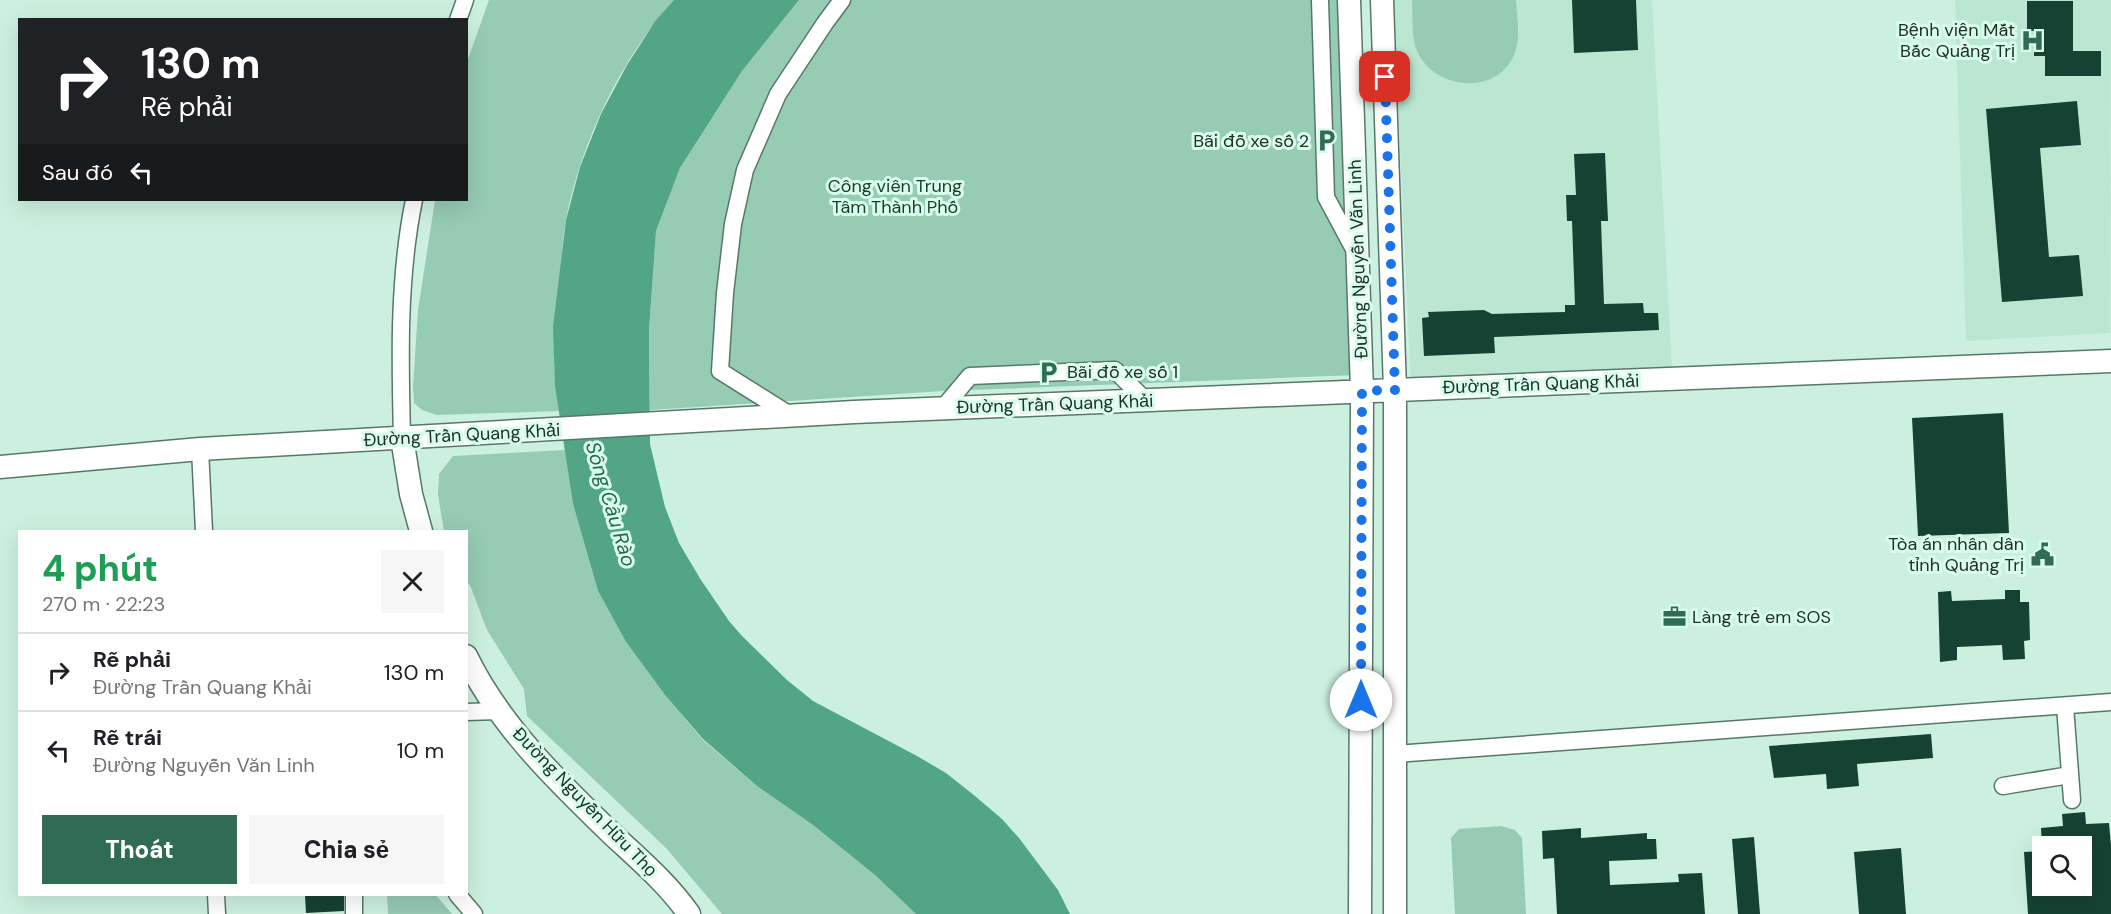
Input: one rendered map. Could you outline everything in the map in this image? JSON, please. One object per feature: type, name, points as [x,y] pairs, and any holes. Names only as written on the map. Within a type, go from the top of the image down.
[{"type":"street","points":[[459,18],[465,0]]},
{"type":"street","points":[[790,415],[720,370],[725,293],[733,224],[745,170],[778,94],[842,0]]},
{"type":"street","points":[[1320,0],[1326,197],[1358,256]]},
{"type":"street","name":"Đường Nguyễn Văn Linh","points":[[1349,0],[1362,391],[1360,914]]},
{"type":"street","name":"Đường Nguyễn Văn Linh","points":[[1382,0],[1395,390],[1395,914]]},
{"type":"street","points":[[414,201],[408,229],[400,352],[402,438],[411,494],[421,530]]},
{"type":"street","name":"Đường Trần Quang Khải","points":[[0,467],[200,449],[790,415],[2111,361]]},
{"type":"street","points":[[943,408],[970,376],[1104,370],[1115,370],[1145,400]]},
{"type":"street","points":[[200,449],[204,530]]},
{"type":"street","name":"Đường Nguyễn Hữu Thọ","points":[[468,660],[478,681],[499,711],[540,760],[676,895],[689,914]]},
{"type":"street","points":[[1395,754],[2111,702]]},
{"type":"street","points":[[2065,706],[2072,800]]},
{"type":"street","points":[[468,712],[499,711]]},
{"type":"street","points":[[2003,786],[2070,775]]},
{"type":"street","points":[[216,896],[217,914]]},
{"type":"street","points":[[354,896],[354,914]]},
{"type":"street","points":[[459,896],[474,914]]},
{"type":"shaded area","points":[[1393,0],[1652,0],[1672,370],[1411,383]]},
{"type":"shaded area","points":[[1955,0],[2111,0],[2110,333],[1966,341]]},
{"type":"green space","points":[[489,0],[674,0],[637,48],[620,75],[593,132],[573,190],[565,226],[555,326],[554,359],[559,411],[437,415],[422,410],[414,403],[418,310],[435,201],[468,201],[468,59]]},
{"type":"green space","name":"Công viên Trung Tâm Thành Phố","points":[[799,0],[1347,0],[1356,375],[944,391],[650,410],[649,330],[656,231],[680,168],[742,71]]},
{"type":"green space","points":[[1412,0],[1516,0],[1518,35],[1514,55],[1505,68],[1494,77],[1480,82],[1465,83],[1436,74],[1425,64],[1415,45]]},
{"type":"green space","points":[[565,450],[573,504],[598,591],[626,642],[665,695],[703,740],[757,786],[813,825],[875,875],[916,914],[722,914],[666,848],[527,716],[524,689],[487,630],[468,583],[468,530],[444,530],[438,495],[439,474],[453,456]]},
{"type":"green space","points":[[1501,826],[1515,830],[1522,838],[1526,914],[1455,914],[1451,838],[1459,829]]},
{"type":"green space","points":[[387,896],[437,896],[452,914],[388,914]]},
{"type":"water","name":"Sông Cầu Rào","points":[[674,0],[799,0],[742,71],[680,168],[656,231],[649,330],[650,444],[665,507],[679,543],[729,621],[787,680],[813,701],[946,773],[975,796],[1002,819],[1019,838],[1058,890],[1070,914],[916,914],[875,875],[813,825],[757,786],[703,739],[665,695],[626,642],[598,591],[573,504],[555,386],[553,327],[566,220],[580,167],[601,114],[627,65],[656,20]]},
{"type":"building","points":[[1572,0],[1636,0],[1638,50],[1574,53]]},
{"type":"building","points":[[2027,1],[2073,1],[2073,51],[2101,51],[2101,76],[2045,76],[2045,56],[2034,56],[2034,31],[2027,30]]},
{"type":"building","points":[[2077,101],[2081,145],[2040,148],[2049,257],[2079,255],[2083,296],[2002,302],[1986,109]]},
{"type":"building","points":[[1605,153],[1608,221],[1601,221],[1604,304],[1643,303],[1644,313],[1658,313],[1659,330],[1494,337],[1495,353],[1424,356],[1422,318],[1429,317],[1428,312],[1484,310],[1492,314],[1565,312],[1565,305],[1575,305],[1572,221],[1567,221],[1566,195],[1576,195],[1574,154]]},
{"type":"building","points":[[2003,413],[2009,533],[1918,536],[1912,418]]},
{"type":"building","points":[[2005,590],[2020,590],[2020,602],[2029,602],[2030,640],[2024,641],[2025,659],[2003,660],[2002,645],[1957,647],[1957,660],[1940,662],[1938,592],[1951,591],[1952,601],[2005,599]]},
{"type":"building","points":[[1931,734],[1933,758],[1857,764],[1859,786],[1827,789],[1826,774],[1774,778],[1769,746]]},
{"type":"building","points":[[2085,812],[2086,824],[2109,823],[2111,914],[2028,914],[2024,852],[2032,852],[2032,896],[2092,896],[2092,836],[2041,836],[2041,828],[2063,826],[2062,814]]},
{"type":"building","points":[[1581,828],[1581,838],[1647,833],[1647,839],[1656,839],[1657,859],[1609,861],[1610,885],[1679,882],[1678,874],[1702,873],[1705,914],[1557,914],[1554,858],[1543,859],[1542,831]]},
{"type":"building","points":[[1754,837],[1760,914],[1738,914],[1732,839]]},
{"type":"building","points":[[1901,848],[1906,914],[1859,914],[1854,852]]},
{"type":"building","points":[[305,896],[344,896],[344,911],[306,913]]},
{"type":"place","name":"Bệnh viện Mắt Bắc Quảng Trị","points":[[2033,40]]},
{"type":"place","name":"Bãi đỗ xe số 2","points":[[1327,141]]},
{"type":"place","name":"Bãi đỗ xe số 1","points":[[1049,372]]},
{"type":"place","name":"Tòa án nhân dân tỉnh Quảng Trị","points":[[2042,554]]},
{"type":"place","name":"Làng trẻ em SOS","points":[[1674,617]]},
{"type":"route","points":[[1361,700],[1362,391],[1395,390],[1385,77]]}]
